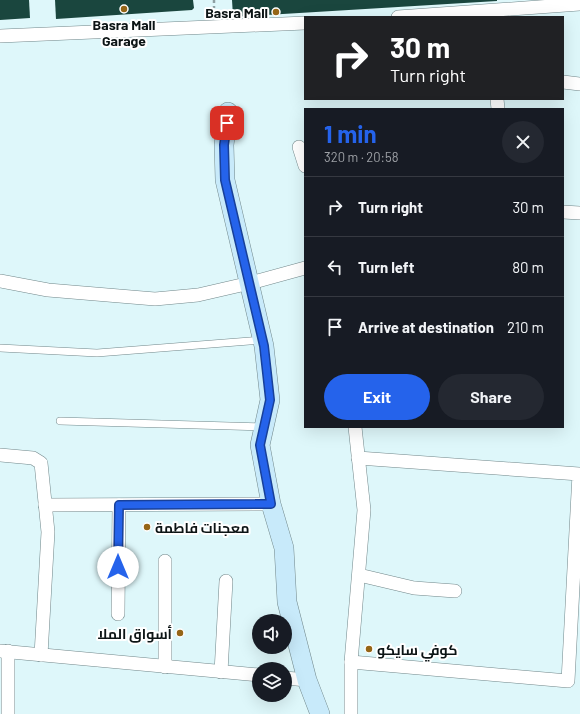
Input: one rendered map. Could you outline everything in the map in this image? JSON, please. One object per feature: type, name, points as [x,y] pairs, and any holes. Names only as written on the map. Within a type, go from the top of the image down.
[{"type":"street","points":[[412,16],[580,4]]},
{"type":"street","points":[[0,36],[304,23]]},
{"type":"street","points":[[564,82],[580,84]]},
{"type":"street","points":[[228,112],[224,145],[225,180],[262,340],[270,400],[260,445],[271,504],[284,548],[287,602],[307,680],[320,714]]},
{"type":"street","points":[[299,147],[304,163]]},
{"type":"street","points":[[564,212],[580,213]]},
{"type":"street","points":[[0,281],[48,290],[155,299],[198,295],[250,284],[304,268]]},
{"type":"street","points":[[351,714],[351,662],[364,510],[355,428]]},
{"type":"street","points":[[0,455],[33,458],[38,460],[41,464],[48,532],[41,655]]},
{"type":"street","points":[[351,662],[568,681],[579,474],[358,458]]},
{"type":"street","points":[[45,505],[271,504]]},
{"type":"street","points":[[118,614],[119,505]]},
{"type":"street","points":[[165,561],[165,667]]},
{"type":"street","points":[[359,575],[414,588],[455,591]]},
{"type":"street","points":[[222,672],[226,581]]},
{"type":"street","points":[[8,714],[4,651],[252,674]]},
{"type":"street","points":[[292,679],[307,680]]},
{"type":"lane","points":[[0,348],[97,353],[262,340]]},
{"type":"lane","points":[[60,421],[264,427]]},
{"type":"path","points":[[214,0],[214,8]]},
{"type":"building","points":[[0,0],[29,0],[30,18],[0,20]]},
{"type":"building","name":"Basra Mall Garage","points":[[55,0],[193,0],[194,8],[192,10],[56,19]]},
{"type":"building","name":"Basra Mall","points":[[232,0],[497,0],[497,1],[233,17]]},
{"type":"place","name":"Basra Mall Garage","points":[[124,9]]},
{"type":"place","name":"Basra Mall","points":[[276,12]]},
{"type":"place","name":"معجنات فاطمة","points":[[147,527]]},
{"type":"place","name":"أسواق الملا","points":[[180,633]]},
{"type":"place","name":"كوفي سايكو","points":[[369,649]]},
{"type":"route","points":[[118,567],[119,505],[271,504],[260,445],[270,400],[264,346],[250,284],[230,208],[225,180],[224,145],[227,123]]}]
